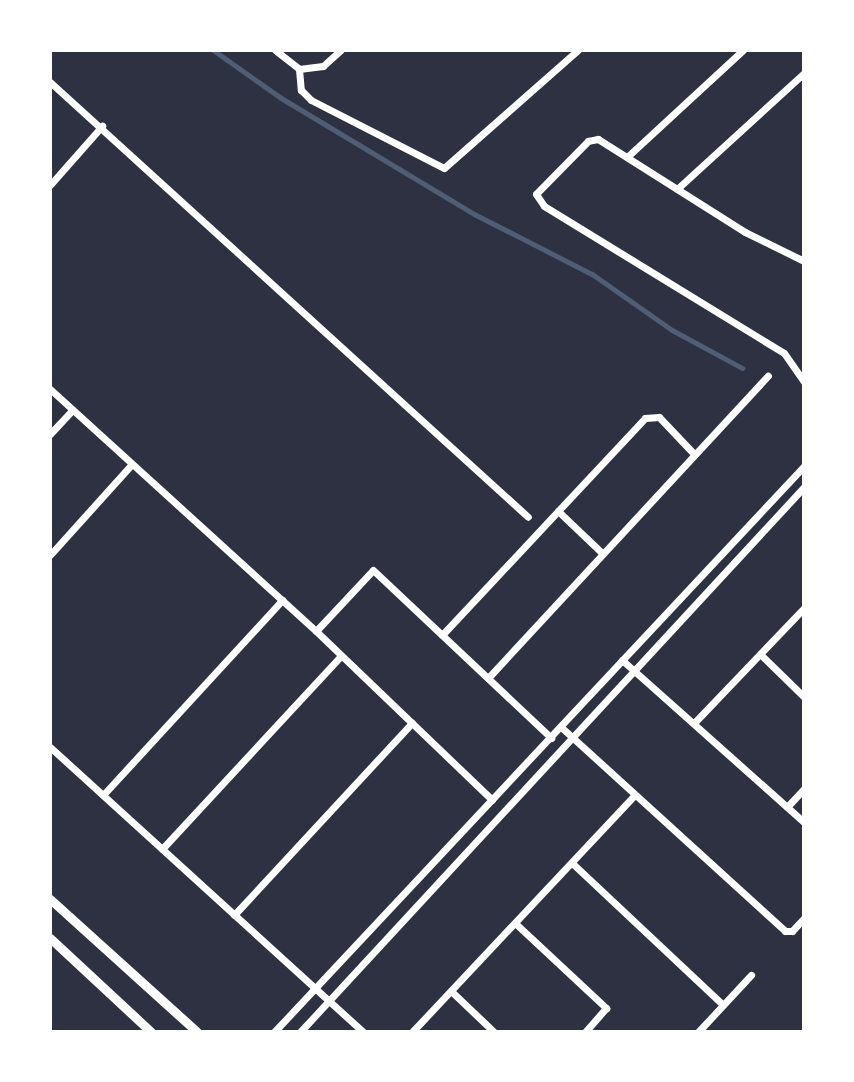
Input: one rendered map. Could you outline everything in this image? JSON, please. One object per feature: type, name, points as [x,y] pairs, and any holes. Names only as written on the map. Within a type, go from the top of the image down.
[{"type":"street","points":[[275,50],[299,69],[323,66],[341,50]]},
{"type":"street","points":[[299,69],[301,90],[311,100],[444,168],[578,50]]},
{"type":"street","points":[[627,157],[743,50]]},
{"type":"street","points":[[677,189],[804,73]]},
{"type":"street","points":[[50,82],[102,126],[528,517]]},
{"type":"street","points":[[50,185],[102,126]]},
{"type":"street","points":[[804,261],[677,189],[598,139],[588,141],[536,194],[538,200],[784,353],[804,382]]},
{"type":"street","points":[[488,678],[768,376]]},
{"type":"street","points":[[50,389],[316,631],[492,800]]},
{"type":"street","points":[[50,434],[72,410]]},
{"type":"street","points":[[442,635],[645,418],[659,417],[695,455]]},
{"type":"street","points":[[50,555],[132,464]]},
{"type":"street","points":[[274,1032],[804,466]]},
{"type":"street","points":[[300,1032],[804,487]]},
{"type":"street","points":[[558,511],[603,554]]},
{"type":"street","points":[[316,631],[373,570],[551,738]]},
{"type":"street","points":[[103,795],[282,600]]},
{"type":"street","points":[[694,723],[804,608]]},
{"type":"street","points":[[760,654],[804,697]]},
{"type":"street","points":[[162,849],[341,656]]},
{"type":"street","points":[[622,660],[804,822]]},
{"type":"street","points":[[234,915],[412,723]]},
{"type":"street","points":[[561,727],[633,797],[785,931],[792,931],[804,918]]},
{"type":"street","points":[[50,747],[363,1032]]},
{"type":"street","points":[[787,807],[804,789]]},
{"type":"street","points":[[412,1032],[633,797]]},
{"type":"street","points":[[572,863],[723,1005]]},
{"type":"street","points":[[50,899],[197,1032]]},
{"type":"street","points":[[515,923],[606,1008],[585,1032]]},
{"type":"street","points":[[50,938],[151,1032]]},
{"type":"street","points":[[698,1032],[751,975]]},
{"type":"street","points":[[451,991],[494,1032]]},
{"type":"waterway","points":[[213,50],[281,98],[474,214],[592,274],[672,330],[742,368]]}]
